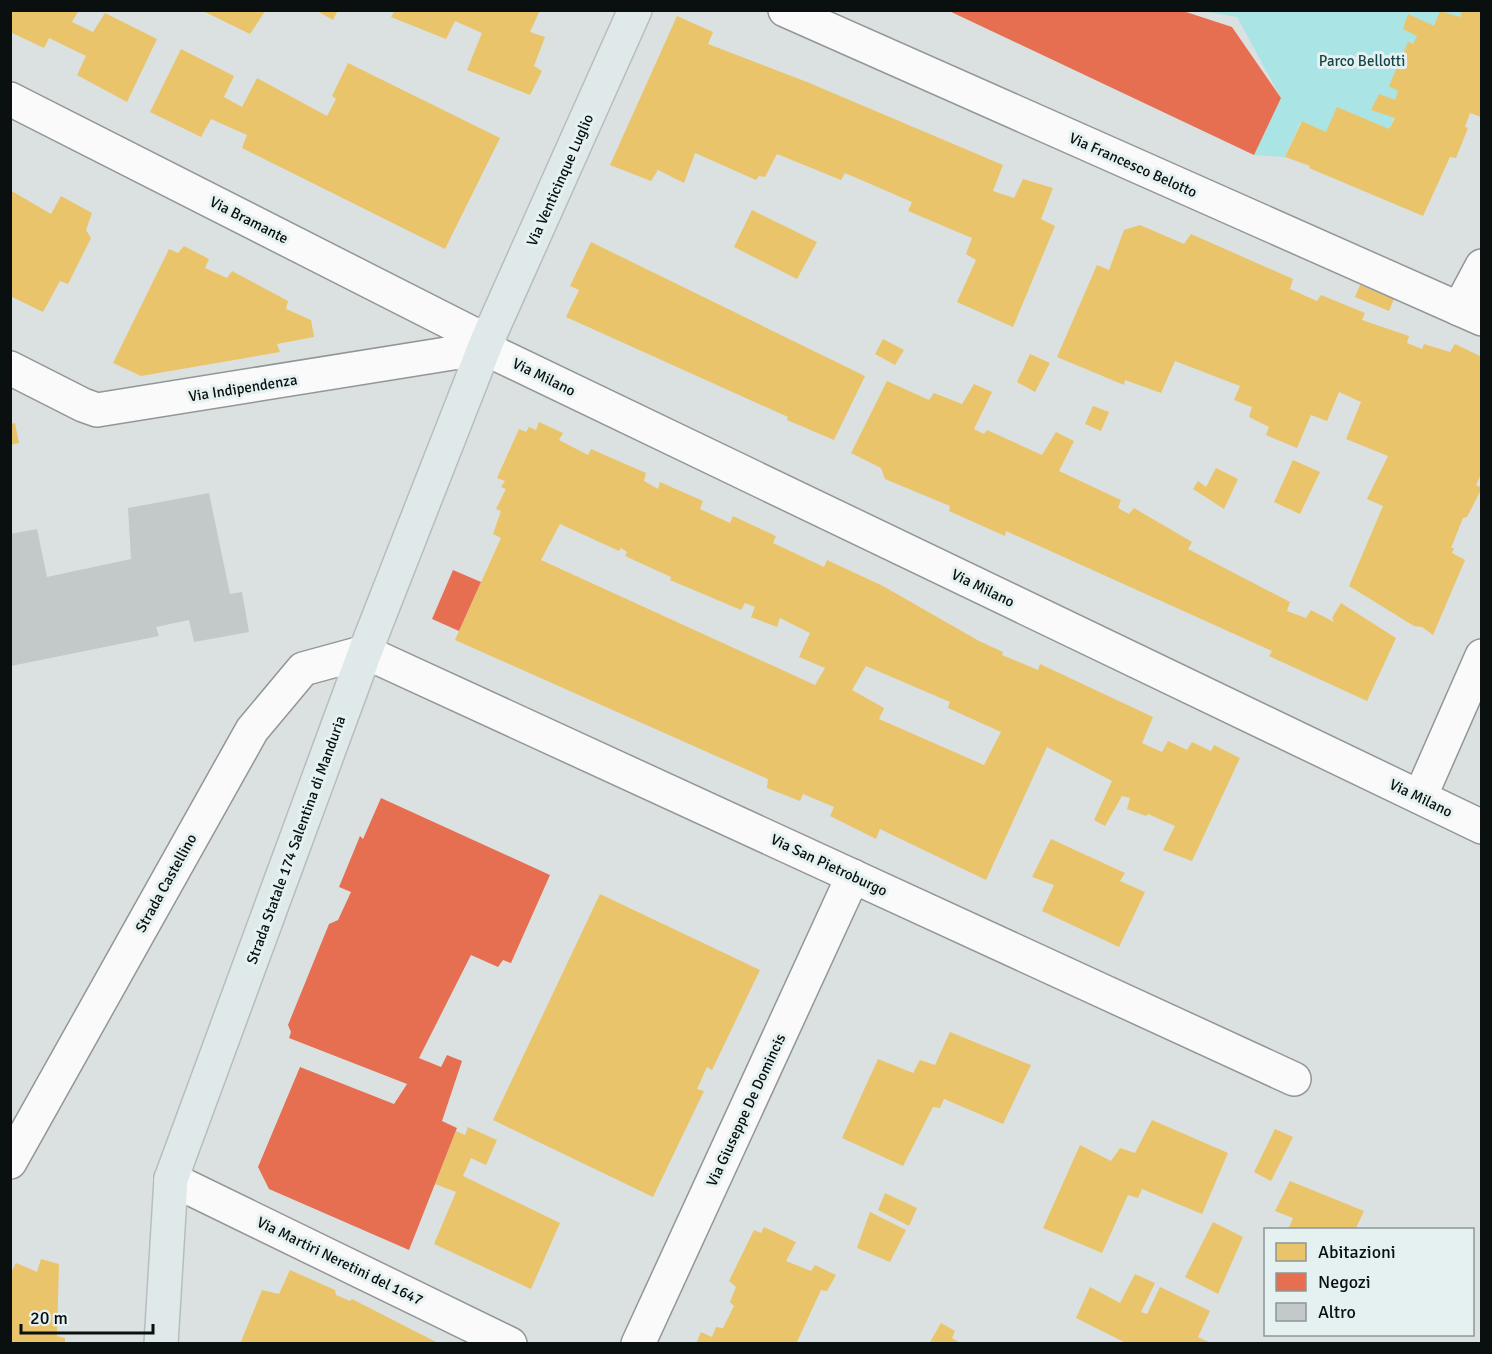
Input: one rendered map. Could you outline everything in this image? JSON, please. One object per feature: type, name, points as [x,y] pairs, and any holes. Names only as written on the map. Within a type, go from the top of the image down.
[{"type":"main road","name":"Via Venticinque Luglio","points":[[485,345],[635,10]]},
{"type":"main road","name":"Strada Statale 174 Salentina di Manduria","points":[[161,1344],[171,1179],[365,652],[485,345]]},
{"type":"street","name":"Via Francesco Belotto","points":[[785,10],[1470,314]]},
{"type":"street","name":"Via Bramante","points":[[10,99],[485,345]]},
{"type":"street","points":[[1470,314],[1482,266]]},
{"type":"street","name":"Via Indipendenza","points":[[10,368],[97,410],[485,345]]},
{"type":"street","name":"Via Milano","points":[[485,345],[1482,826]]},
{"type":"street","name":"Via San Pietroburgo","points":[[365,652],[1294,1078]]},
{"type":"street","name":"Strada Castellino","points":[[10,1162],[252,730],[303,669],[365,652]]},
{"type":"street","points":[[1420,797],[1482,656]]},
{"type":"street","name":"Via Giuseppe De Domincis","points":[[638,1344],[853,876]]},
{"type":"street","name":"Via Martiri Neretini del 1647","points":[[171,1179],[510,1344]]},
{"type":"green space","name":"Parco Bellotti","points":[[1201,11],[1462,11],[1460,17],[1434,26],[1389,129],[1326,132],[1301,121],[1285,157],[1254,155],[1281,98],[1237,17]]},
{"type":"building: Abitazioni","points":[[10,10],[79,10],[72,22],[93,32],[105,13],[157,39],[127,102],[77,75],[86,56],[49,38],[44,48],[10,32]]},
{"type":"building: Abitazioni","points":[[201,10],[266,10],[250,34]]},
{"type":"building: Abitazioni","points":[[315,10],[338,10],[333,20]]},
{"type":"building: Abitazioni","points":[[395,10],[540,10],[530,32],[545,37],[534,66],[542,71],[530,95],[467,70],[482,33],[455,21],[446,39],[391,17]]},
{"type":"building: Abitazioni","points":[[1462,10],[1482,10],[1482,114],[1481,117],[1470,113],[1465,127],[1468,128],[1456,158],[1450,157],[1423,216],[1285,157],[1302,121],[1326,132],[1337,107],[1389,129],[1395,118],[1371,110],[1379,94],[1395,100],[1398,91],[1389,86],[1408,42],[1413,44],[1417,36],[1403,29],[1408,14],[1434,26],[1440,11],[1460,17]]},
{"type":"building: Abitazioni","points":[[677,16],[713,32],[708,44],[807,82],[1003,165],[993,191],[1014,198],[1023,179],[1053,188],[1041,219],[1055,226],[1013,327],[957,302],[976,260],[966,254],[972,238],[908,211],[912,202],[845,173],[841,180],[777,154],[765,177],[759,176],[756,180],[695,153],[684,183],[658,170],[651,181],[610,165]]},
{"type":"building: Abitazioni","points":[[181,49],[234,76],[224,97],[242,107],[257,78],[327,116],[336,99],[332,96],[348,63],[500,138],[445,249],[242,148],[247,135],[211,119],[201,137],[150,112]]},
{"type":"building: Abitazioni","points":[[10,190],[51,214],[61,196],[92,213],[86,230],[91,238],[68,284],[60,281],[43,312],[10,296]]},
{"type":"building: Abitazioni","points":[[752,210],[817,242],[797,279],[734,247]]},
{"type":"building: Abitazioni","points":[[1140,225],[1184,244],[1191,234],[1293,279],[1290,289],[1317,301],[1321,295],[1365,313],[1362,320],[1409,336],[1407,343],[1422,349],[1424,344],[1450,352],[1455,344],[1482,357],[1482,472],[1476,485],[1482,488],[1467,517],[1463,518],[1451,548],[1454,548],[1452,553],[1465,560],[1433,635],[1349,586],[1383,506],[1367,499],[1388,456],[1346,439],[1361,402],[1339,392],[1327,421],[1311,415],[1297,448],[1266,435],[1269,427],[1249,417],[1252,407],[1234,400],[1240,386],[1175,361],[1161,393],[1125,380],[1124,385],[1057,357],[1097,265],[1109,270],[1124,230]]},
{"type":"building: Abitazioni","points":[[591,242],[865,376],[834,440],[566,317],[579,290],[570,286]]},
{"type":"building: Abitazioni","points":[[184,246],[209,259],[205,268],[227,278],[232,271],[288,301],[286,309],[311,320],[314,337],[277,344],[280,352],[141,376],[113,363],[169,249],[178,253]]},
{"type":"building: Abitazioni","points":[[1360,285],[1394,299],[1389,311],[1355,297]]},
{"type":"building: Abitazioni","points":[[883,339],[904,350],[895,365],[875,354]]},
{"type":"building: Abitazioni","points":[[1030,354],[1050,363],[1035,392],[1017,382]]},
{"type":"building: Abitazioni","points":[[887,381],[929,400],[934,393],[962,404],[974,384],[992,392],[974,429],[984,434],[987,430],[1042,455],[1056,432],[1074,441],[1059,471],[1121,500],[1118,508],[1129,514],[1134,508],[1192,542],[1188,549],[1290,602],[1287,611],[1306,618],[1311,610],[1334,622],[1332,618],[1341,603],[1396,638],[1367,701],[1269,656],[1272,651],[1006,531],[1005,536],[949,511],[950,506],[885,479],[881,468],[851,453]]},
{"type":"building: Abitazioni","points":[[1093,406],[1109,412],[1101,431],[1085,424]]},
{"type":"building: Abitazioni","points":[[539,422],[563,433],[559,440],[588,455],[591,449],[646,473],[644,481],[658,489],[660,482],[703,501],[700,509],[730,523],[733,516],[776,536],[773,543],[824,567],[827,560],[883,586],[979,641],[1003,652],[1002,655],[1038,670],[1040,664],[1153,717],[1142,743],[1162,752],[1168,741],[1187,750],[1192,742],[1211,751],[1214,745],[1240,758],[1192,861],[1163,850],[1175,826],[1148,814],[1146,816],[1127,809],[1130,798],[1122,796],[1105,826],[1094,820],[1112,781],[1047,747],[986,880],[880,829],[876,839],[830,816],[834,807],[803,794],[800,801],[767,788],[768,779],[455,640],[501,538],[493,534],[501,511],[496,509],[506,489],[501,487],[505,481],[497,478],[519,429],[526,432],[529,427],[536,430]],"holes":[[[560,524],[619,551],[621,548],[627,552],[625,556],[671,577],[670,580],[741,610],[745,603],[755,607],[751,617],[777,627],[780,618],[810,633],[799,657],[825,668],[815,685],[541,560]],[[866,666],[950,702],[948,708],[1001,732],[984,765],[879,719],[884,708],[852,690]]]},
{"type":"building: Abitazioni","points":[[15,423],[19,443],[10,445],[10,424]]},
{"type":"building: Abitazioni","points":[[1293,460],[1320,472],[1300,514],[1274,502]]},
{"type":"building: Abitazioni","points":[[1216,468],[1238,479],[1224,509],[1193,489],[1198,481],[1206,487]]},
{"type":"building: Abitazioni","points":[[1051,839],[1125,873],[1120,881],[1145,892],[1119,947],[1042,911],[1054,885],[1032,877]]},
{"type":"building: Abitazioni","points":[[600,894],[760,970],[712,1070],[707,1067],[697,1089],[704,1091],[653,1197],[493,1120]]},
{"type":"building: Abitazioni","points":[[950,1032],[1031,1065],[1003,1124],[944,1099],[940,1108],[933,1107],[903,1166],[842,1138],[878,1059],[913,1073],[920,1060],[935,1065]]},
{"type":"building: Abitazioni","points":[[1152,1120],[1228,1153],[1202,1214],[1142,1189],[1138,1198],[1128,1195],[1102,1253],[1043,1228],[1080,1145],[1111,1161],[1120,1148],[1135,1153]]},
{"type":"building: Abitazioni","points":[[468,1127],[497,1140],[486,1165],[471,1158],[463,1176],[560,1223],[531,1289],[434,1244],[456,1192],[435,1184],[456,1131],[465,1135]]},
{"type":"building: Abitazioni","points":[[1275,1129],[1293,1137],[1271,1181],[1254,1172]]},
{"type":"building: Abitazioni","points":[[1290,1181],[1364,1211],[1356,1228],[1289,1228],[1293,1218],[1275,1211]]},
{"type":"building: Abitazioni","points":[[885,1193],[917,1208],[909,1226],[878,1210]]},
{"type":"building: Abitazioni","points":[[870,1212],[906,1230],[890,1262],[857,1248]]},
{"type":"building: Abitazioni","points":[[1213,1222],[1243,1237],[1218,1294],[1185,1277]]},
{"type":"building: Abitazioni","points":[[764,1227],[796,1242],[786,1261],[811,1271],[815,1265],[836,1275],[827,1291],[821,1290],[796,1344],[696,1344],[701,1332],[712,1337],[716,1327],[723,1328],[734,1306],[730,1302],[736,1287],[729,1281],[754,1230],[761,1233]]},
{"type":"building: Abitazioni","points":[[41,1259],[59,1264],[57,1336],[65,1338],[65,1344],[10,1344],[10,1274],[16,1263],[37,1272]]},
{"type":"building: Abitazioni","points":[[290,1270],[335,1290],[336,1295],[350,1301],[352,1299],[440,1344],[240,1344],[262,1290],[279,1294]]},
{"type":"building: Abitazioni","points":[[1135,1274],[1155,1283],[1141,1312],[1147,1314],[1160,1287],[1210,1311],[1198,1337],[1213,1344],[1128,1344],[1076,1318],[1090,1287],[1120,1303]]},
{"type":"building: Abitazioni","points":[[941,1323],[955,1331],[952,1338],[962,1344],[929,1344]]},
{"type":"building: Negozi","points":[[947,10],[1180,10],[1232,27],[1281,98],[1254,155]]},
{"type":"building: Negozi","points":[[453,570],[481,582],[459,631],[432,619]]},
{"type":"building: Negozi","points":[[381,798],[550,875],[511,963],[503,960],[498,967],[471,955],[419,1058],[441,1067],[447,1055],[462,1061],[442,1121],[457,1128],[409,1250],[269,1189],[258,1167],[300,1067],[394,1104],[407,1084],[289,1038],[291,1032],[288,1025],[329,924],[338,920],[351,892],[339,887],[360,836],[363,839]]},
{"type":"building: Altro","points":[[209,493],[230,594],[242,592],[249,632],[194,642],[189,620],[156,627],[159,636],[11,666],[10,534],[37,529],[47,577],[131,559],[128,508]]}]
